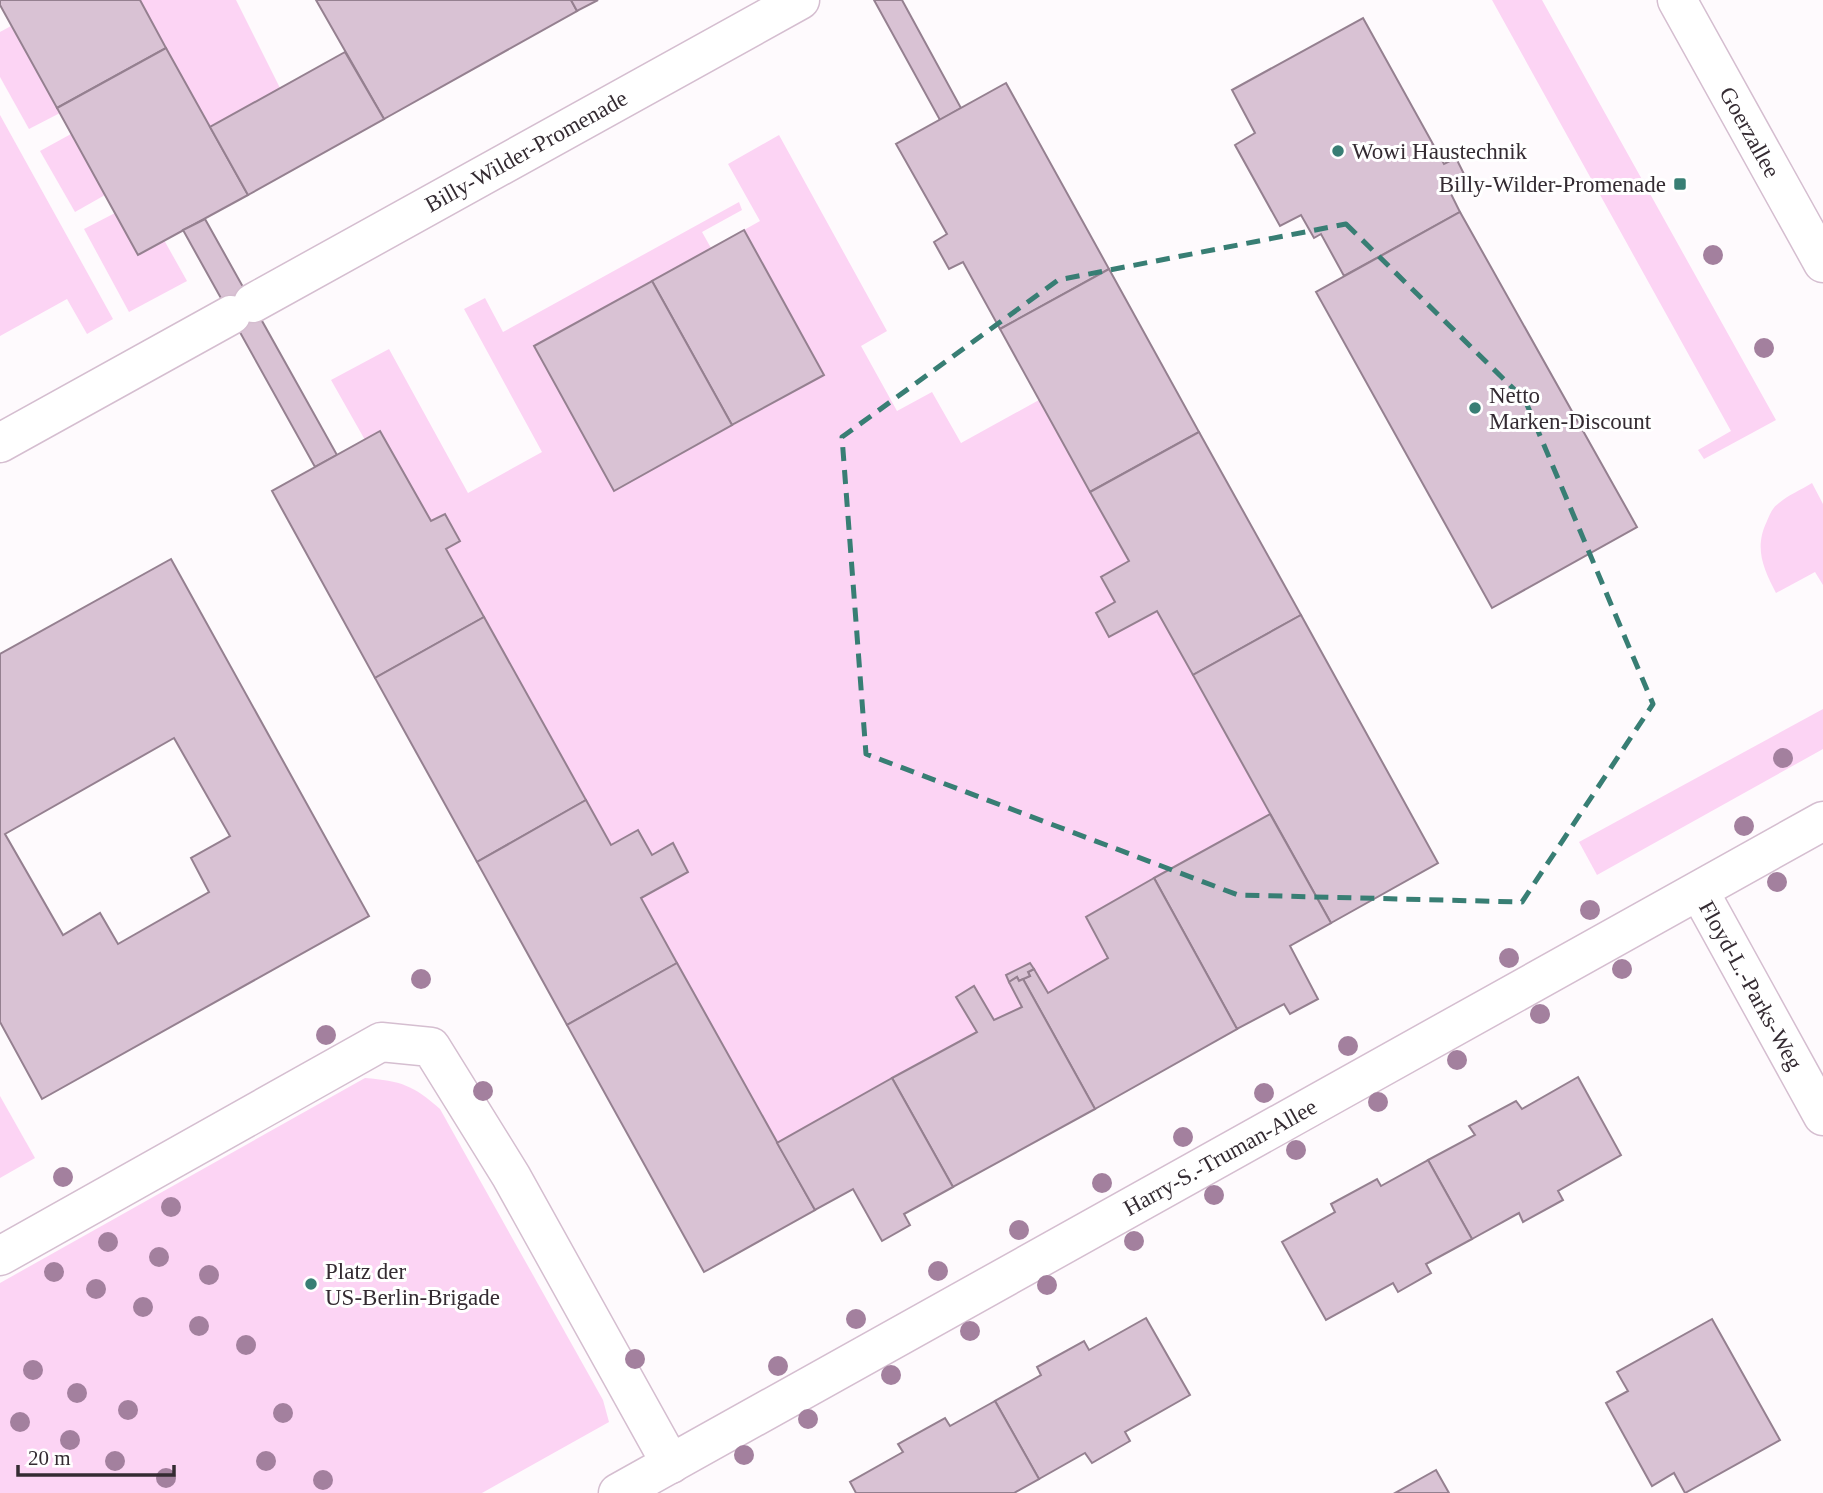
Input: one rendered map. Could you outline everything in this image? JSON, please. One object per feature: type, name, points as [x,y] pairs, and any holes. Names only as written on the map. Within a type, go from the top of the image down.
[{"type":"street","name":"Billy-Wilder-Promenade","points":[[0,443],[800,0]]},
{"type":"street","name":"Goerzallee","points":[[1677,0],[1823,264]]},
{"type":"street","name":"Harry-S.-Truman-Allee","points":[[618,1493],[1823,821]]},
{"type":"street","name":"Floyd-L.-Parks-Weg","points":[[1699,891],[1823,1116]]},
{"type":"street","points":[[0,1256],[381,1042],[431,1047],[511,1176],[671,1464]]},
{"type":"highlighted area","points":[[1346,224],[1525,400],[1653,704],[1522,902],[1238,895],[866,754],[842,437],[1058,280]]},
{"type":"shaded area","points":[[140,0],[236,0],[280,88],[210,127]]},
{"type":"shaded area","points":[[1492,0],[1542,0],[1776,420],[1704,459],[1698,450],[1731,431]]},
{"type":"shaded area","points":[[11,26],[60,113],[29,129],[0,77],[0,32]]},
{"type":"shaded area","points":[[0,115],[113,319],[87,334],[67,299],[0,336]]},
{"type":"shaded area","points":[[71,134],[105,195],[75,212],[40,151]]},
{"type":"shaded area","points":[[779,135],[887,331],[861,346],[897,411],[932,392],[961,443],[1039,400],[1129,561],[1101,577],[1115,602],[1109,636],[1157,611],[1270,814],[1086,916],[1108,958],[1048,993],[1030,963],[1006,975],[1022,1007],[994,1020],[973,986],[957,997],[977,1032],[777,1143],[641,898],[688,872],[674,844],[652,855],[638,830],[611,845],[446,549],[445,514],[431,521],[380,431],[365,440],[331,380],[389,349],[468,493],[542,452],[464,309],[485,298],[503,332],[739,202],[742,210],[702,232],[711,248],[534,346],[614,491],[824,375],[744,230],[760,221],[728,164]]},
{"type":"shaded area","points":[[115,213],[138,255],[164,240],[187,281],[129,312],[84,229]]},
{"type":"shaded area","points":[[1812,483],[1823,504],[1823,585],[1815,572],[1776,593],[1762,558],[1763,531],[1777,505]]},
{"type":"shaded area","points":[[1823,709],[1823,749],[1597,875],[1579,842]]},
{"type":"shaded area","name":"Platz der US-Berlin-Brigade","points":[[365,1078],[406,1086],[422,1094],[440,1109],[603,1400],[609,1422],[482,1493],[0,1493],[0,1283]]},
{"type":"shaded area","points":[[0,1096],[35,1158],[0,1178]]},
{"type":"building","points":[[0,0],[140,0],[166,48],[57,108],[0,5]]},
{"type":"building","points":[[316,0],[571,0],[577,11],[384,119]]},
{"type":"building","points":[[571,0],[598,0],[577,11]]},
{"type":"building","points":[[874,0],[902,0],[961,108],[940,120]]},
{"type":"building","name":"Wowi Haustechnik","points":[[1363,18],[1444,164],[1456,158],[1468,182],[1450,192],[1460,212],[1344,276],[1321,234],[1314,238],[1301,215],[1280,226],[1235,145],[1255,133],[1232,90]]},
{"type":"building","points":[[166,48],[248,195],[138,255],[57,108]]},
{"type":"building","points":[[345,52],[384,119],[248,195],[210,127]]},
{"type":"building","points":[[1006,83],[1109,269],[1000,329],[963,262],[949,269],[934,242],[947,234],[896,144]]},
{"type":"building","name":"Netto Marken-Discount","points":[[1460,212],[1637,527],[1492,608],[1316,292]]},
{"type":"building","points":[[205,219],[337,455],[315,467],[183,230]]},
{"type":"building","points":[[744,230],[824,375],[732,425],[652,281]]},
{"type":"building","points":[[1109,269],[1199,432],[1090,492],[1000,329]]},
{"type":"building","points":[[652,281],[732,425],[614,491],[534,346]]},
{"type":"building","points":[[380,431],[431,521],[445,514],[460,541],[446,549],[484,617],[375,678],[272,491]]},
{"type":"building","points":[[1199,432],[1301,615],[1193,675],[1157,611],[1109,637],[1096,613],[1115,602],[1101,577],[1129,561],[1090,492]]},
{"type":"building","points":[[171,559],[369,916],[42,1099],[0,1022],[0,654]],"holes":[[[174,738],[230,836],[191,858],[209,892],[118,944],[100,913],[63,935],[5,834]]]},
{"type":"building","points":[[1301,615],[1438,863],[1331,923],[1193,675]]},
{"type":"building","points":[[484,617],[586,800],[477,862],[375,678]]},
{"type":"building","points":[[586,800],[611,845],[638,830],[652,855],[673,843],[688,872],[641,898],[677,963],[567,1025],[477,862]]},
{"type":"building","points":[[1270,814],[1331,923],[1290,946],[1318,999],[1290,1014],[1284,1004],[1237,1029],[1154,878]]},
{"type":"building","points":[[1154,878],[1237,1029],[1095,1109],[1023,979],[1030,976],[1028,972],[1034,969],[1048,993],[1108,958],[1086,917]]},
{"type":"building","points":[[677,963],[815,1210],[704,1272],[567,1025]]},
{"type":"building","points":[[1030,963],[1034,969],[1028,972],[1030,976],[1019,981],[1017,977],[1009,982],[1006,975]]},
{"type":"building","points":[[1017,977],[1019,981],[1023,979],[1095,1109],[953,1187],[892,1078],[977,1032],[956,997],[974,986],[994,1020],[1022,1007],[1009,982]]},
{"type":"building","points":[[1578,1077],[1621,1155],[1558,1191],[1563,1200],[1523,1222],[1519,1213],[1472,1239],[1428,1160],[1475,1135],[1469,1126],[1516,1101],[1522,1109]]},
{"type":"building","points":[[892,1078],[953,1187],[904,1214],[910,1225],[882,1241],[853,1189],[815,1210],[777,1143]]},
{"type":"building","points":[[1428,1160],[1472,1239],[1426,1264],[1431,1273],[1398,1292],[1393,1283],[1326,1320],[1282,1242],[1335,1212],[1331,1204],[1377,1179],[1381,1186]]},
{"type":"building","points":[[1146,1318],[1190,1395],[1125,1432],[1130,1441],[1092,1463],[1085,1453],[1039,1479],[995,1401],[1041,1375],[1037,1367],[1084,1341],[1089,1350]]},
{"type":"building","points":[[1712,1319],[1780,1440],[1685,1493],[1674,1473],[1652,1486],[1606,1403],[1628,1391],[1617,1372]]},
{"type":"building","points":[[995,1401],[1039,1479],[1014,1493],[856,1493],[850,1482],[903,1452],[898,1444],[945,1418],[950,1426]]},
{"type":"building","points":[[1436,1470],[1449,1493],[1395,1493]]},
{"type":"place","name":"Wowi Haustechnik","points":[[1338,151]]},
{"type":"place","name":"Billy-Wilder-Promenade","points":[[1680,184]]},
{"type":"place","name":"Netto Marken-Discount","points":[[1475,408]]},
{"type":"place","name":"Platz der US-Berlin-Brigade","points":[[311,1284]]}]
